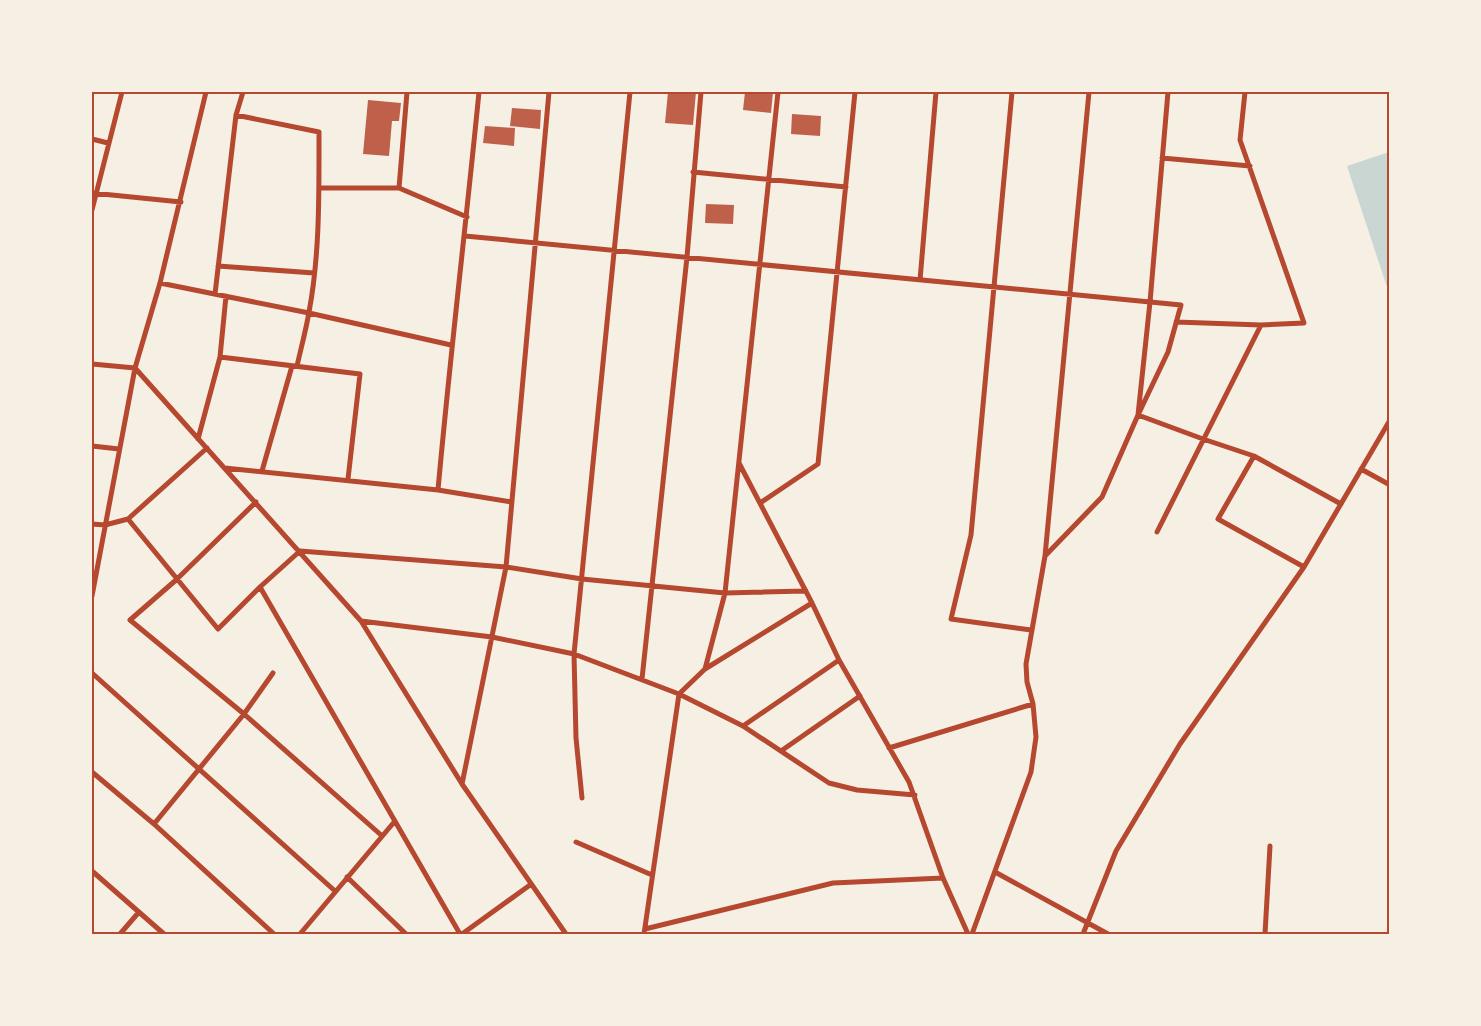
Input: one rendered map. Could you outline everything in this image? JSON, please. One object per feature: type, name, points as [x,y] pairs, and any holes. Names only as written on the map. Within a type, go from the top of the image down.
[{"type":"street","points":[[92,210],[93,194],[122,92]]},
{"type":"street","points":[[92,596],[135,368],[181,202],[206,92]]},
{"type":"street","points":[[215,294],[236,115],[243,92]]},
{"type":"street","points":[[399,188],[407,92]]},
{"type":"street","points":[[438,490],[451,345],[465,236],[479,92]]},
{"type":"street","points":[[462,784],[506,567],[549,92]]},
{"type":"street","points":[[582,798],[576,738],[574,654],[630,92]]},
{"type":"street","points":[[642,679],[687,257],[701,92]]},
{"type":"street","points":[[705,669],[725,593],[778,92]]},
{"type":"street","points":[[760,503],[818,464],[855,92]]},
{"type":"street","points":[[920,280],[936,92]]},
{"type":"street","points":[[1012,92],[971,535],[951,619],[1031,630]]},
{"type":"street","points":[[970,934],[1031,772],[1036,737],[1033,704],[1026,672],[1031,630],[1045,556],[1089,92]]},
{"type":"street","points":[[1138,415],[1168,92]]},
{"type":"street","points":[[1176,322],[1261,325],[1304,323],[1240,140],[1245,92]]},
{"type":"street","points":[[236,115],[319,132],[315,273],[309,313],[262,471]]},
{"type":"street","points":[[92,139],[108,143]]},
{"type":"street","points":[[1162,158],[1250,166]]},
{"type":"street","points":[[693,172],[846,187]]},
{"type":"street","points":[[319,188],[399,188],[467,217]]},
{"type":"street","points":[[93,194],[181,202]]},
{"type":"street","points":[[465,236],[1181,305],[1168,352],[1102,498],[1045,556]]},
{"type":"street","points":[[218,266],[315,273]]},
{"type":"street","points":[[160,283],[451,345]]},
{"type":"street","points":[[198,439],[220,357],[226,296]]},
{"type":"street","points":[[1157,532],[1261,325]]},
{"type":"street","points":[[220,357],[360,375],[348,479]]},
{"type":"street","points":[[92,364],[135,368],[300,550],[361,621],[462,784],[566,934]]},
{"type":"street","points":[[1138,415],[1254,456],[1341,504]]},
{"type":"street","points":[[1083,934],[1116,850],[1180,744],[1304,567],[1389,420]]},
{"type":"street","points":[[92,446],[119,449]]},
{"type":"street","points":[[92,524],[105,525],[128,519],[207,448]]},
{"type":"street","points":[[1254,456],[1218,519],[1304,567]]},
{"type":"street","points":[[739,463],[806,591],[839,660],[915,795],[943,878],[970,934]]},
{"type":"street","points":[[225,468],[348,479],[512,502]]},
{"type":"street","points":[[1361,469],[1389,485]]},
{"type":"street","points":[[256,502],[176,580],[130,620],[244,714],[381,836]]},
{"type":"street","points":[[128,519],[218,629],[260,586],[300,550],[506,567],[582,579],[725,593],[806,591]]},
{"type":"street","points":[[260,586],[461,934],[530,885]]},
{"type":"street","points":[[812,603],[705,669],[679,694],[645,932],[833,883],[943,878]]},
{"type":"street","points":[[361,621],[492,637],[574,654],[679,694],[743,726],[829,783],[857,790],[915,795]]},
{"type":"street","points":[[743,726],[839,660]]},
{"type":"street","points":[[92,673],[335,891]]},
{"type":"street","points":[[154,824],[244,714],[273,673]]},
{"type":"street","points":[[781,751],[860,696]]},
{"type":"street","points":[[889,748],[1033,704]]},
{"type":"street","points":[[92,772],[154,824],[274,934]]},
{"type":"street","points":[[300,934],[395,821]]},
{"type":"street","points":[[576,842],[652,875]]},
{"type":"street","points":[[1265,934],[1270,846]]},
{"type":"street","points":[[92,871],[164,934]]},
{"type":"street","points":[[995,872],[1108,934]]},
{"type":"street","points":[[347,877],[406,934]]},
{"type":"street","points":[[120,934],[139,912]]},
{"type":"shaded area","points":[[1390,152],[1389,293],[1347,166]]},
{"type":"building","points":[[668,92],[696,92],[693,125],[665,123]]},
{"type":"building","points":[[745,92],[773,92],[771,113],[743,110]]},
{"type":"building","points":[[368,100],[401,103],[399,121],[392,121],[389,156],[363,154]]},
{"type":"building","points":[[512,108],[541,110],[540,129],[510,126]]},
{"type":"building","points":[[792,114],[821,116],[820,136],[791,134]]},
{"type":"building","points":[[485,126],[515,128],[514,146],[483,143]]},
{"type":"building","points":[[706,204],[734,205],[733,224],[705,223]]}]
